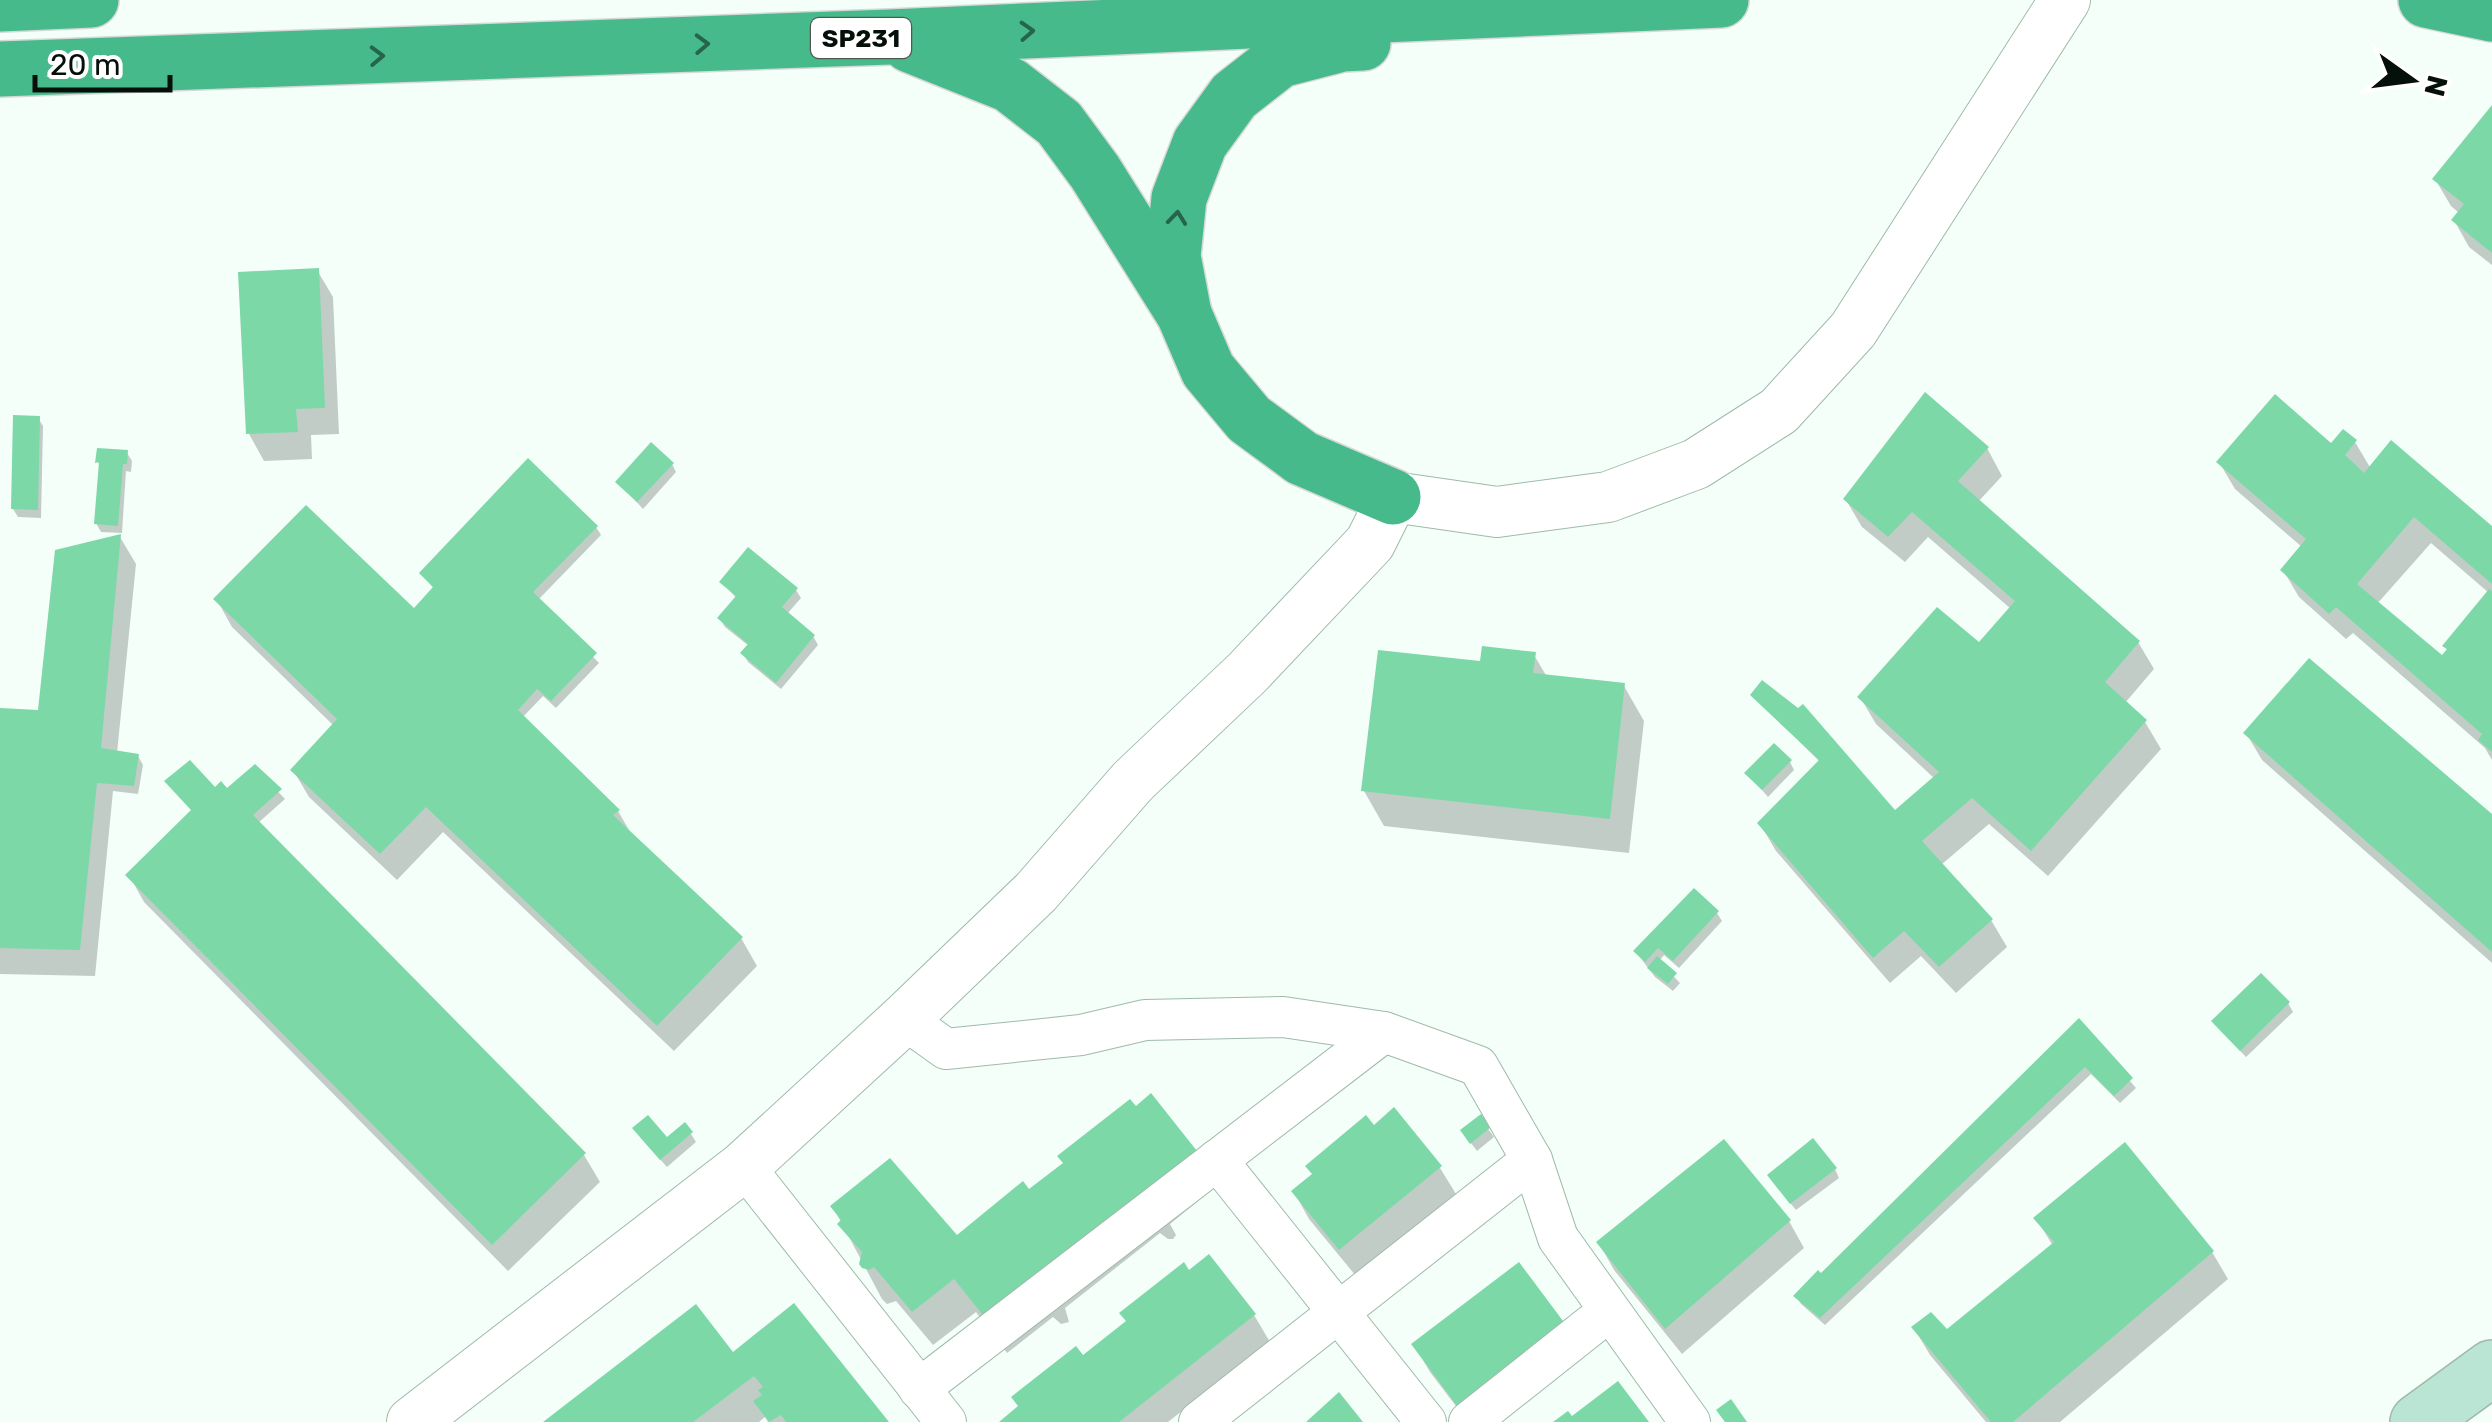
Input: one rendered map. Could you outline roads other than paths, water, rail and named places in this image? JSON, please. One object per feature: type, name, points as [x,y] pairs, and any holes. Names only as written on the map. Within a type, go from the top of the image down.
[{"type":"highway","points":[[0,4],[91,0]]},
{"type":"highway","name":"SP231","points":[[0,69],[890,37],[1721,0]]},
{"type":"highway","points":[[2426,0],[2492,14]]},
{"type":"highway","points":[[1184,314],[1174,256],[1179,198],[1200,143],[1234,96],[1280,60],[1342,44],[1672,24],[1710,1]]},
{"type":"highway","points":[[890,37],[1010,85],[1059,123],[1184,314],[1208,370],[1249,419],[1302,458],[1392,497]]},
{"type":"main road","points":[[2418,1422],[2492,1368]]},
{"type":"street","points":[[412,1422],[744,1166],[904,1018],[1036,892],[1133,781],[1247,673],[1370,543],[1392,497],[1497,512],[1608,497],[1696,464],[1779,412],[1853,330],[2064,0]]},
{"type":"street","points":[[904,1018],[946,1050],[1080,1035],[1145,1020],[1283,1016],[1384,1032],[1478,1066],[1532,1160],[1558,1238],[1690,1422]]},
{"type":"street","points":[[919,1388],[1384,1032]]},
{"type":"street","points":[[1217,1160],[1336,1314],[1426,1422]]},
{"type":"street","points":[[1199,1422],[1532,1160]]},
{"type":"street","points":[[744,1166],[946,1422]]},
{"type":"street","points":[[1469,1422],[1609,1311]]}]
